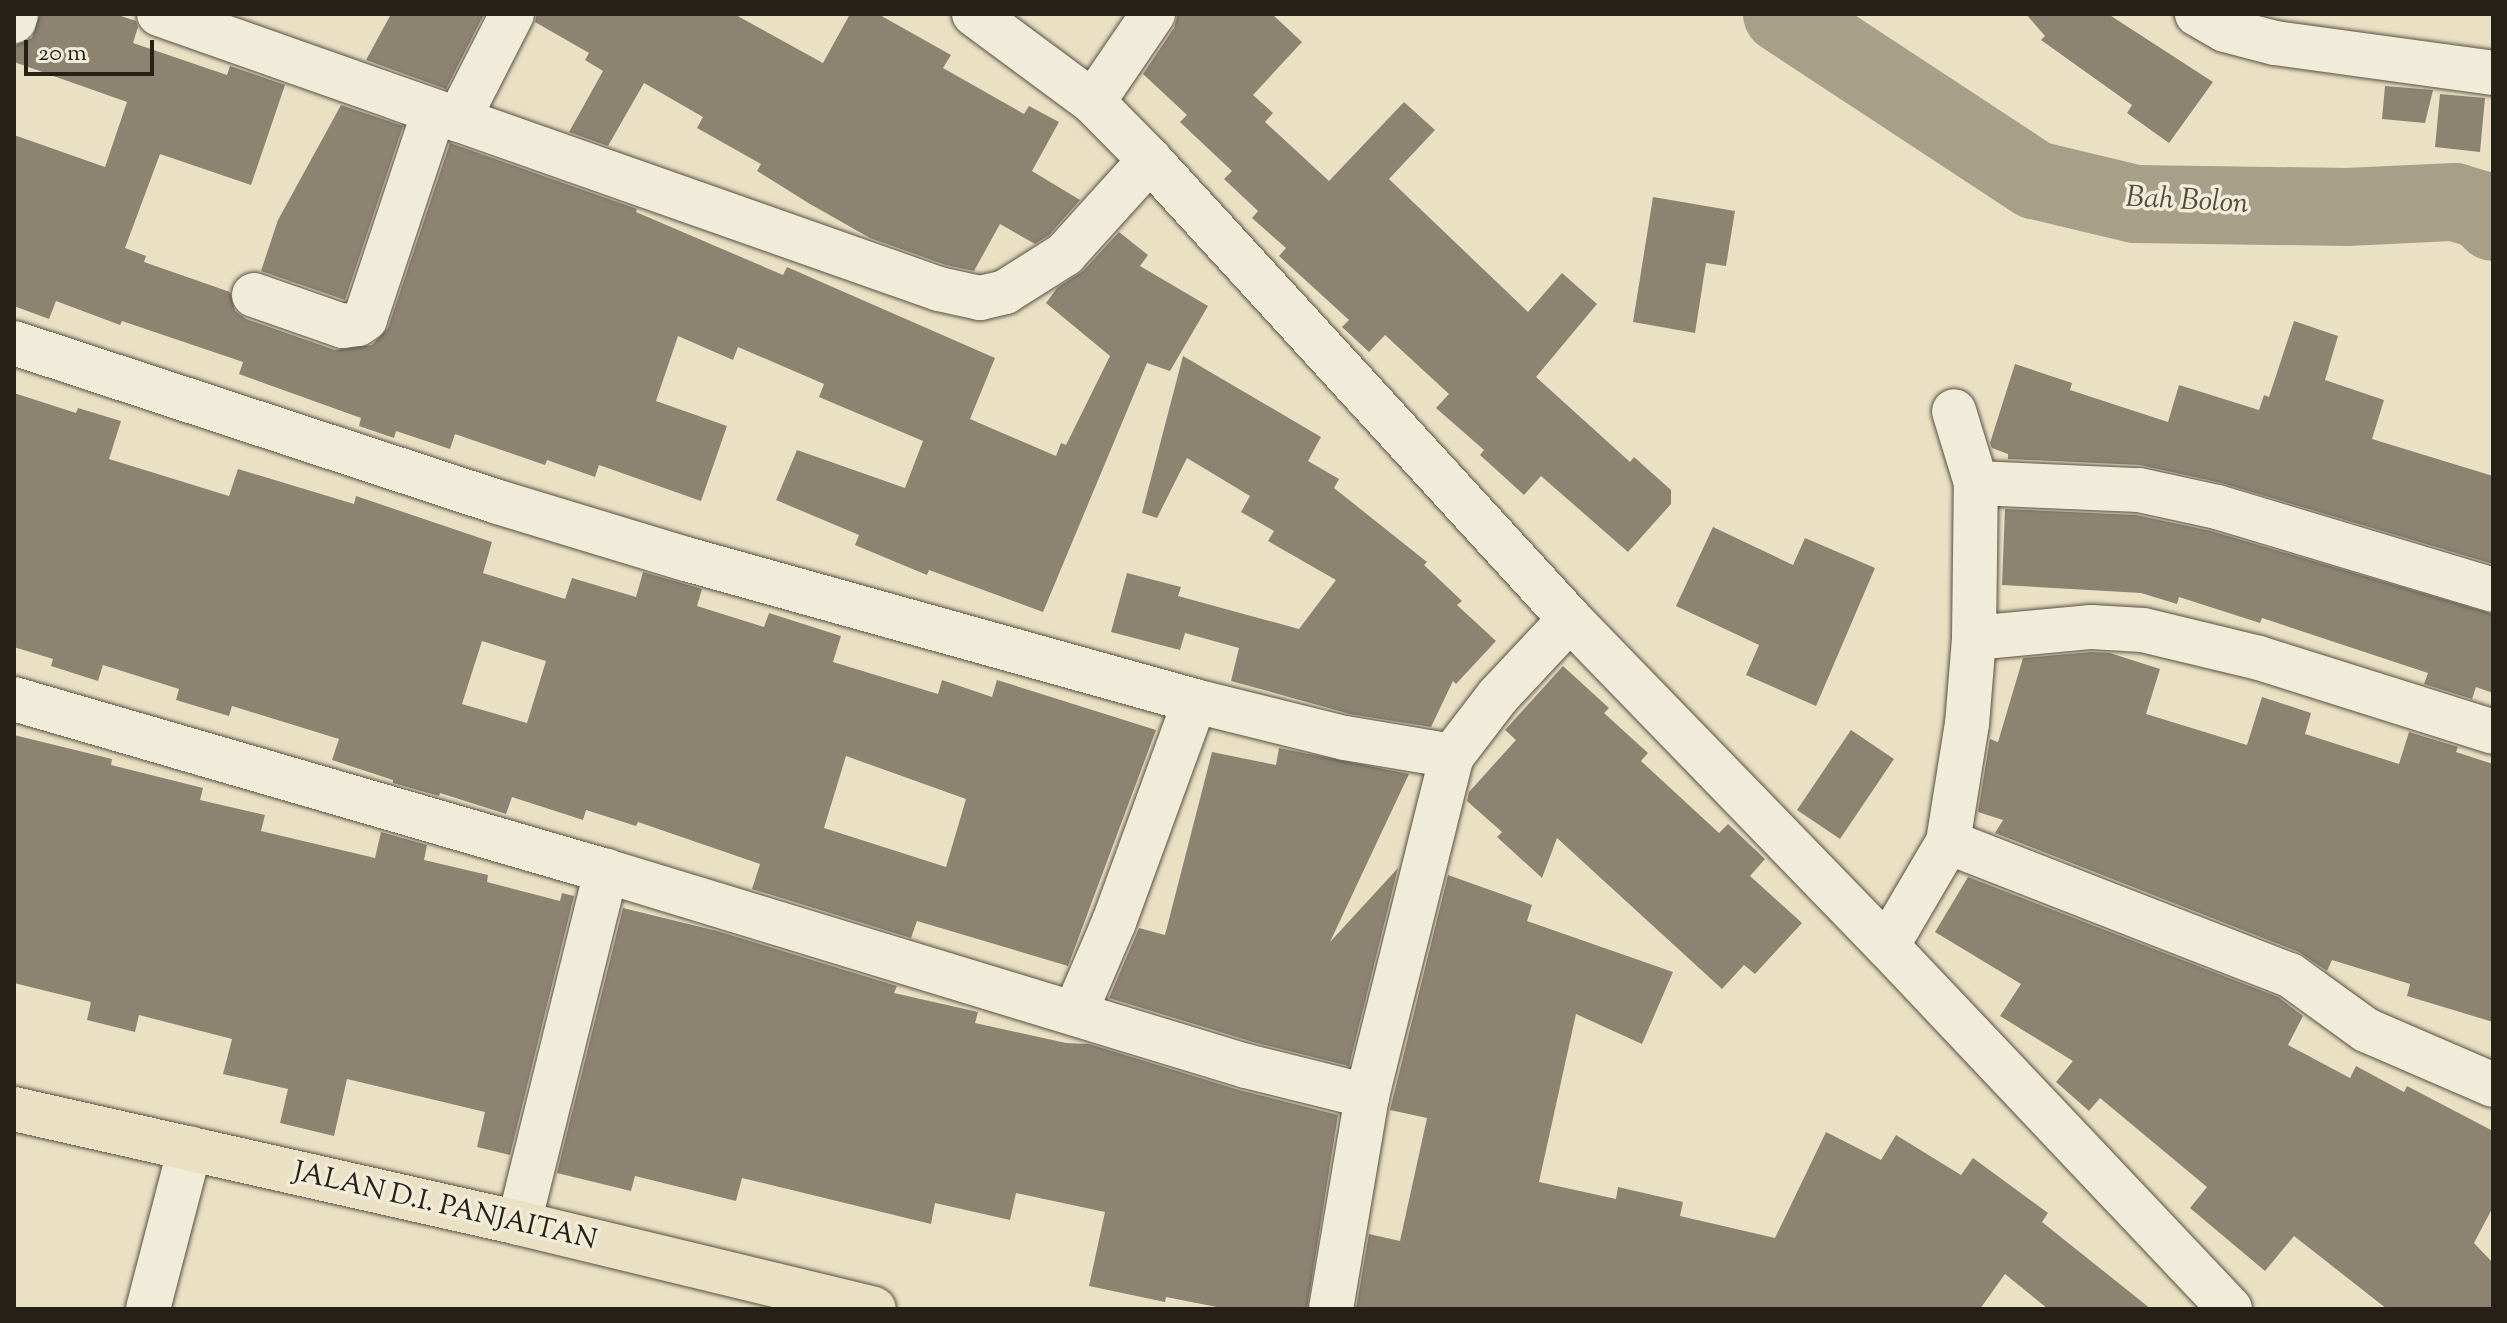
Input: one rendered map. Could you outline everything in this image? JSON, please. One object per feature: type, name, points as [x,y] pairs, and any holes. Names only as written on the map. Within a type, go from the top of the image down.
[{"type":"main road","name":"JALAN D.I. PANJAITAN","points":[[14,1109],[519,1223],[874,1309]]},
{"type":"street","points":[[14,21],[16,14]]},
{"type":"street","points":[[159,14],[939,289],[980,298],[1005,292],[1065,254],[1150,160]]},
{"type":"street","points":[[254,295],[343,326],[358,324],[365,319],[446,115],[512,14]]},
{"type":"street","points":[[974,14],[1093,102],[1150,160],[1570,619],[1887,946],[2230,1309]]},
{"type":"street","points":[[1093,102],[1153,14]]},
{"type":"street","points":[[2197,14],[2225,30],[2275,43],[2493,73]]},
{"type":"street","points":[[14,343],[556,520],[1195,701],[1345,738],[1452,756]]},
{"type":"street","points":[[1887,946],[1948,842],[1967,724],[1974,638],[1976,483],[1954,411]]},
{"type":"street","points":[[1976,483],[2139,490],[2217,507],[2493,590]]},
{"type":"street","points":[[1331,1309],[1367,1096],[1452,756],[1498,696],[1570,619]]},
{"type":"street","points":[[1974,638],[2091,627],[2143,630],[2259,658],[2493,732]]},
{"type":"street","points":[[14,699],[606,871],[1246,1066],[1367,1096]]},
{"type":"street","points":[[1075,1013],[1119,908],[1195,701]]},
{"type":"street","points":[[1948,842],[2290,975],[2366,1030],[2493,1085]]},
{"type":"street","points":[[519,1223],[606,871]]},
{"type":"street","points":[[148,1309],[190,1148]]},
{"type":"building","points":[[40,14],[115,14],[136,21],[138,27],[133,43],[227,75],[230,66],[285,85],[251,185],[160,154],[125,248],[146,256],[144,262],[230,292],[235,311],[246,319],[335,350],[372,345],[388,328],[450,143],[637,209],[636,212],[783,275],[787,267],[995,358],[970,419],[1056,456],[1061,443],[1066,445],[1110,356],[1046,303],[1057,288],[1083,271],[1119,232],[1148,255],[1140,266],[1208,306],[1170,371],[1147,363],[1043,612],[929,570],[927,575],[855,545],[859,535],[776,500],[797,450],[905,488],[923,441],[819,397],[824,384],[738,347],[733,360],[678,336],[656,401],[727,426],[701,501],[599,465],[595,477],[547,460],[545,465],[455,434],[450,449],[396,431],[394,438],[359,426],[361,418],[239,374],[243,362],[122,321],[120,325],[56,301],[49,319],[14,306],[14,135],[105,167],[127,102],[14,62],[16,45],[32,38]]},
{"type":"building","points":[[391,14],[484,14],[446,89],[366,60]]},
{"type":"building","points":[[537,14],[734,14],[823,63],[850,14],[878,14],[951,55],[943,68],[1024,114],[1029,106],[1059,122],[1032,171],[1080,200],[1049,235],[1035,244],[1000,224],[974,271],[946,265],[870,238],[810,204],[757,171],[761,164],[697,128],[703,117],[644,83],[608,146],[569,132],[603,71],[585,60],[589,53],[535,22]]},
{"type":"building","points":[[1178,14],[1272,14],[1302,42],[1253,95],[1273,113],[1265,122],[1329,181],[1404,102],[1435,130],[1389,179],[1528,312],[1562,273],[1597,304],[1536,377],[1630,462],[1634,457],[1671,490],[1671,504],[1628,552],[1541,476],[1524,495],[1480,455],[1484,450],[1436,408],[1449,394],[1385,335],[1369,352],[1342,327],[1349,320],[1279,256],[1286,248],[1252,218],[1258,211],[1224,179],[1232,171],[1180,122],[1187,115],[1143,74],[1174,28]]},
{"type":"building","points":[[2026,14],[2108,14],[2213,82],[2169,143],[2127,113],[2132,105],[2041,40],[2045,36]]},
{"type":"building","points":[[2385,86],[2433,90],[2425,123],[2382,119]]},
{"type":"building","points":[[2440,94],[2485,98],[2480,152],[2435,147]]},
{"type":"building","points":[[341,105],[403,126],[345,300],[261,271],[278,220]]},
{"type":"building","points":[[1653,197],[1735,211],[1726,266],[1706,263],[1695,333],[1633,322]]},
{"type":"building","points":[[2294,321],[2338,336],[2325,380],[2384,400],[2372,439],[2493,476],[2493,564],[2222,483],[2140,465],[2008,459],[2008,454],[1992,448],[1990,443],[2015,364],[2072,383],[2070,390],[2168,422],[2179,385],[2259,410],[2264,395],[2269,397]]},
{"type":"building","points":[[1183,356],[1321,437],[1308,461],[1339,479],[1334,488],[1427,562],[1424,565],[1462,601],[1457,605],[1496,641],[1456,684],[1453,681],[1431,727],[1350,714],[1231,681],[1239,648],[1185,633],[1180,650],[1111,632],[1127,573],[1181,587],[1178,596],[1299,629],[1336,580],[1268,541],[1274,531],[1241,512],[1250,496],[1187,458],[1157,518],[1142,513]]},
{"type":"building","points":[[14,393],[76,413],[78,408],[121,421],[109,459],[229,496],[238,469],[354,504],[356,496],[492,542],[483,573],[565,599],[572,578],[636,597],[643,572],[702,589],[697,606],[764,627],[769,613],[841,636],[833,662],[938,694],[942,680],[992,697],[997,680],[1156,730],[1068,966],[917,921],[911,938],[752,889],[760,864],[638,822],[636,826],[586,810],[583,820],[512,797],[506,814],[440,793],[439,796],[393,783],[393,780],[332,760],[339,739],[232,706],[229,716],[176,700],[179,689],[103,665],[98,681],[51,666],[53,659],[14,647]],"holes":[[[482,641],[546,661],[527,723],[462,704]],[[846,756],[966,799],[946,867],[824,828]]]},
{"type":"building","points":[[2005,509],[2136,515],[2211,531],[2493,614],[2493,693],[2476,687],[2472,699],[2424,684],[2428,673],[2262,618],[2260,623],[2179,597],[2177,604],[2141,593],[2002,585]]},
{"type":"building","points":[[1713,527],[1793,565],[1805,538],[1875,568],[1816,706],[1746,675],[1759,645],[1676,606]]},
{"type":"building","points":[[2110,653],[2160,669],[2146,714],[2247,745],[2262,697],[2311,713],[2305,734],[2399,764],[2409,732],[2458,747],[2456,752],[2493,764],[2493,1022],[2407,996],[2410,984],[2332,960],[2327,971],[2299,952],[1995,833],[2003,820],[1978,812],[1990,739],[1998,742],[2023,658]]},
{"type":"building","points":[[1563,666],[1609,708],[1604,713],[1648,753],[1641,761],[1719,833],[1728,824],[1765,859],[1750,876],[1802,923],[1755,974],[1744,965],[1722,989],[1557,838],[1542,878],[1497,837],[1502,832],[1467,801],[1469,792],[1516,740],[1505,730]]},
{"type":"building","points":[[1851,730],[1894,759],[1840,839],[1797,810]]},
{"type":"building","points":[[14,735],[112,759],[111,765],[203,788],[200,800],[265,815],[261,831],[375,858],[381,832],[427,845],[424,860],[488,875],[487,882],[560,901],[562,893],[574,896],[510,1155],[477,1147],[485,1112],[347,1079],[334,1136],[280,1123],[288,1089],[223,1074],[232,1039],[139,1015],[135,1032],[87,1020],[91,1002],[14,983]]},
{"type":"building","points":[[1279,748],[1409,774],[1330,942],[1398,868],[1349,1066],[1253,1042],[1109,998],[1139,928],[1165,935],[1212,752],[1276,765]]},
{"type":"building","points":[[1448,875],[1532,905],[1527,921],[1673,972],[1642,1044],[1576,1014],[1539,1182],[1616,1199],[1618,1187],[1683,1202],[1680,1216],[1775,1238],[1826,1132],[1881,1160],[1896,1135],[1961,1175],[1973,1158],[2048,1213],[2042,1222],[2151,1309],[2048,1309],[2005,1274],[1980,1309],[1356,1309],[1369,1234],[1400,1241],[1427,1118],[1390,1110]]},
{"type":"building","points":[[1968,877],[2278,997],[2303,1016],[2288,1045],[2350,1078],[2356,1066],[2404,1092],[2407,1086],[2493,1131],[2493,1207],[2474,1243],[2493,1263],[2493,1309],[2387,1309],[2294,1236],[2265,1271],[2190,1208],[2207,1187],[2100,1098],[2089,1111],[2056,1082],[2073,1061],[2000,1016],[2021,984],[1935,932]]},
{"type":"building","points":[[623,908],[717,931],[897,986],[894,993],[978,1012],[975,1023],[1066,1043],[1089,1044],[1239,1090],[1338,1115],[1307,1309],[1227,1309],[1166,1297],[1165,1302],[1089,1286],[1105,1212],[1016,1193],[1010,1220],[935,1203],[931,1224],[742,1178],[736,1201],[635,1176],[631,1191],[557,1173]]},
{"type":"waterway","name":"Bah Bolon","points":[[1782,14],[2035,180],[2135,204],[2347,207],[2455,202],[2482,210],[2493,222]]}]
